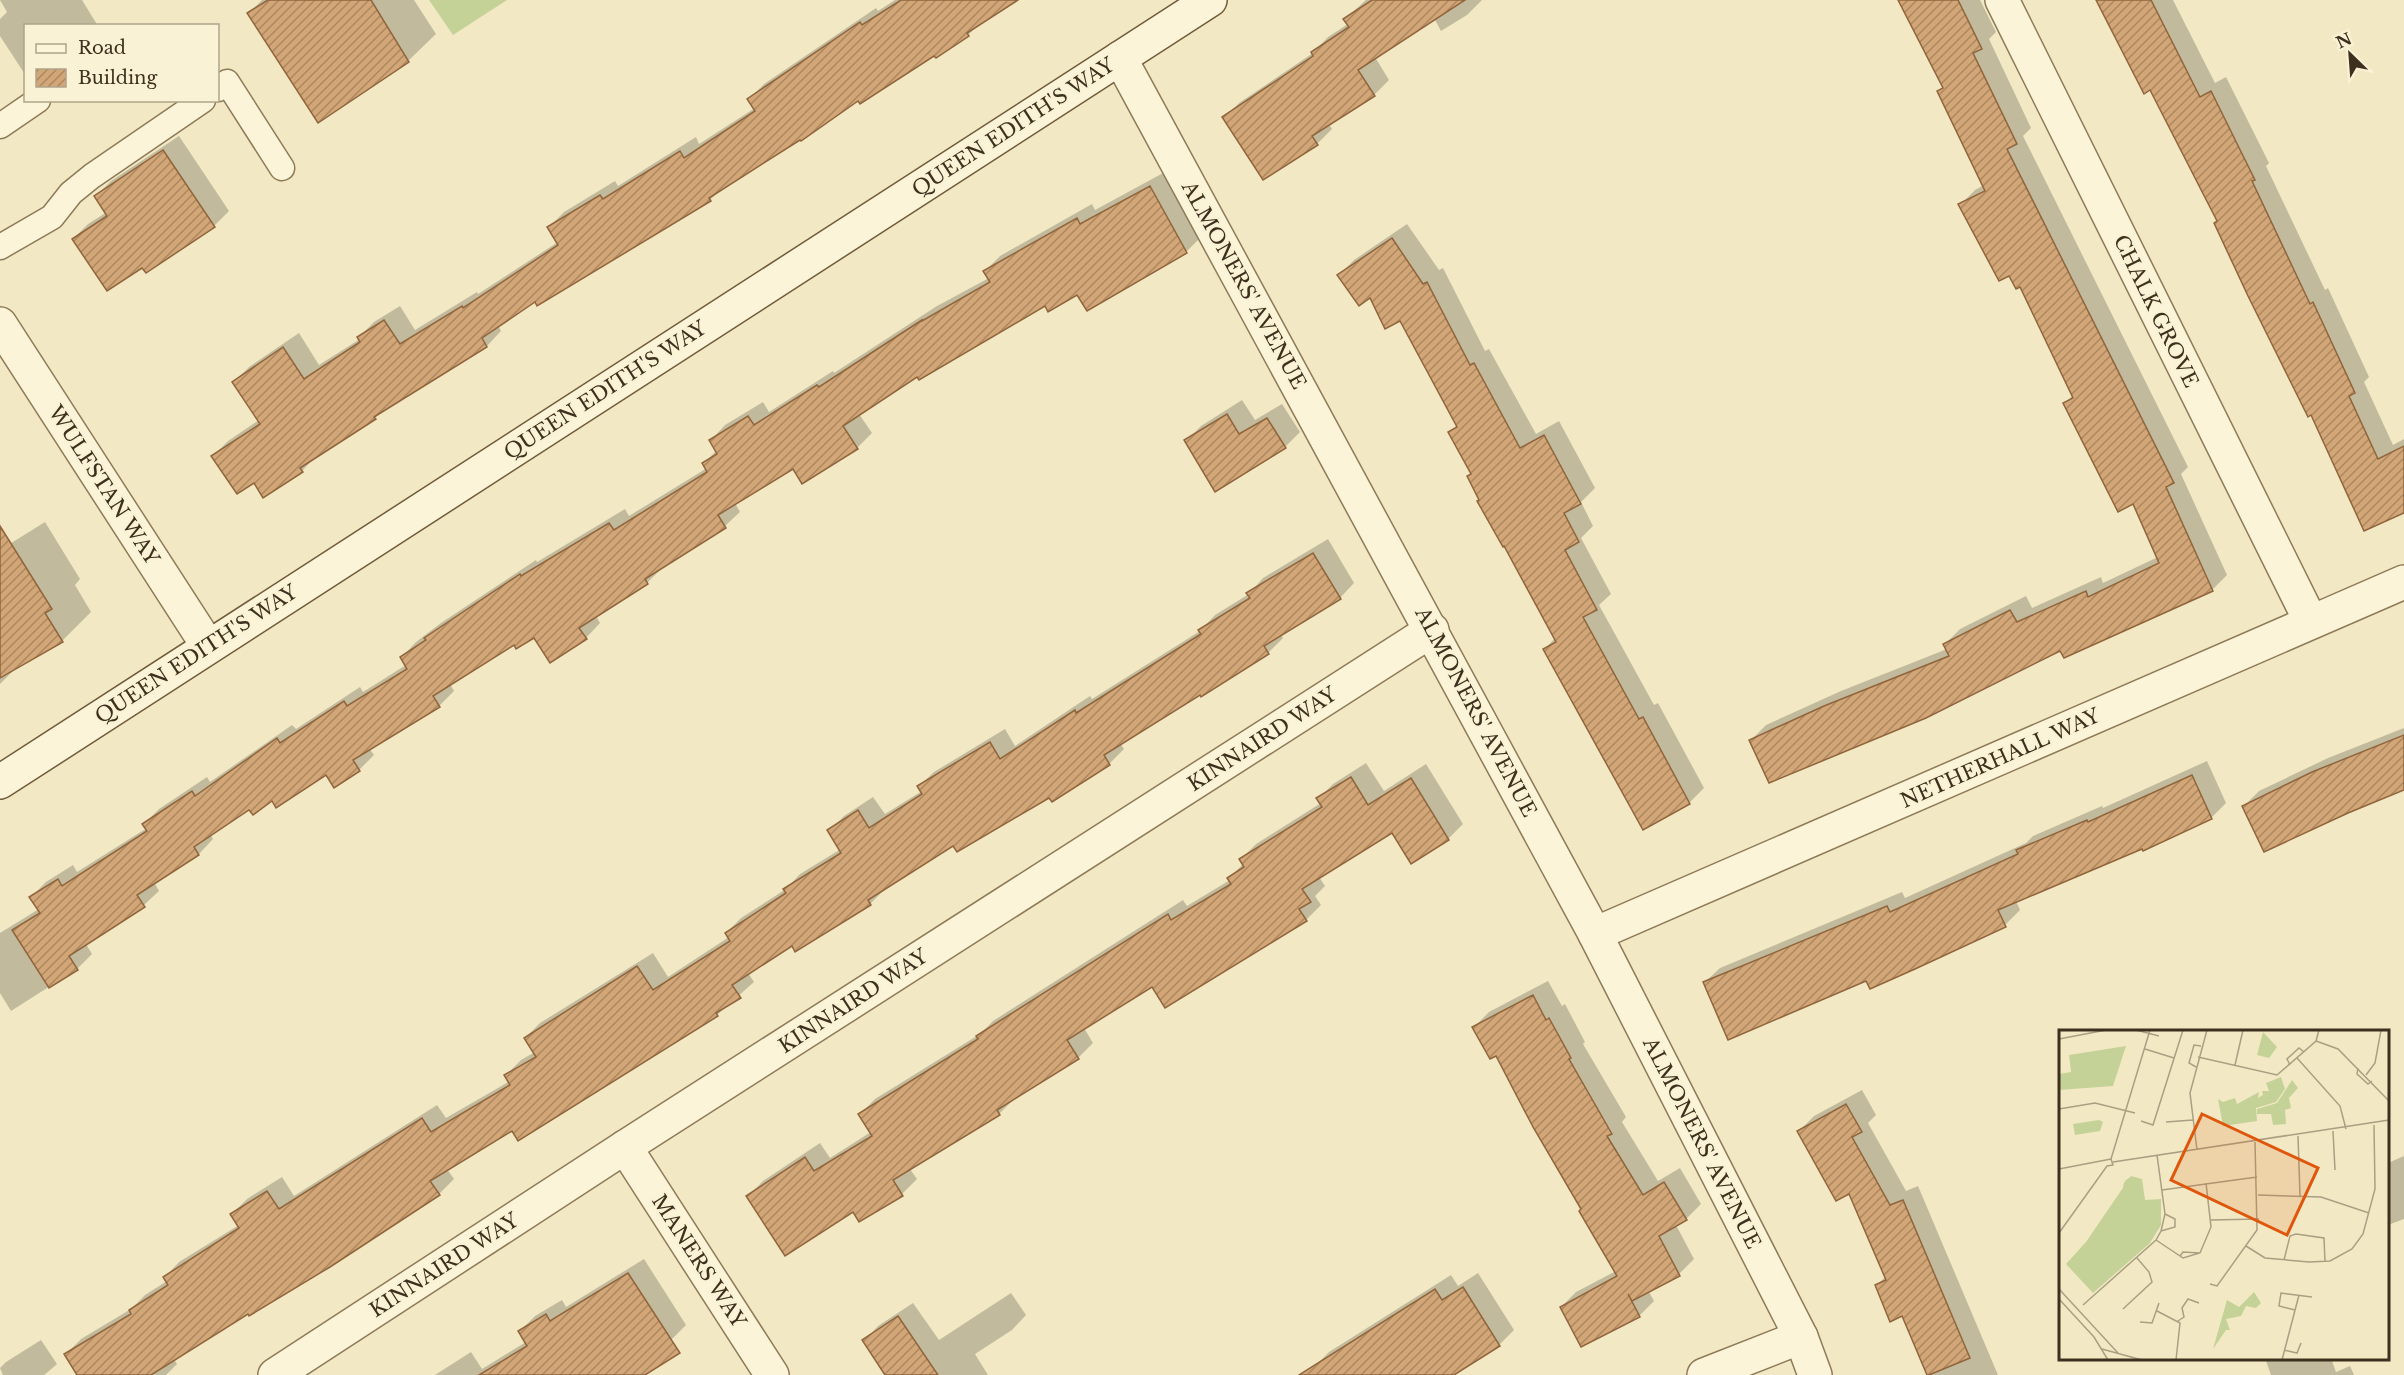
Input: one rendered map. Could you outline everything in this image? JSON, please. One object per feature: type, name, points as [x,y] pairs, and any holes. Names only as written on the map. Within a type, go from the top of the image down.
[{"type":"street","name":"QUEEN EDITH'S WAY","points":[[0,782],[1210,0]]},
{"type":"street","name":"CHALK GROVE","points":[[2002,0],[2311,622]]},
{"type":"street","name":"ALMONERS' AVENUE","points":[[1120,58],[1595,934],[1801,1337],[1815,1375]]},
{"type":"street","name":"WULFSTAN WAY","points":[[0,324],[208,646]]},
{"type":"street","name":"NETHERHALL WAY","points":[[1595,934],[2404,582]]},
{"type":"street","name":"KINNAIRD WAY","points":[[275,1375],[625,1147],[1432,630]]},
{"type":"street","name":"MANERS WAY","points":[[625,1147],[772,1375]]},
{"type":"street","points":[[1704,1375],[1801,1337]]},
{"type":"lane","points":[[219,88],[227,82],[282,168]]},
{"type":"lane","points":[[0,126],[36,102]]},
{"type":"lane","points":[[0,248],[52,217],[71,193],[92,176],[199,102]]},
{"type":"green space","points":[[429,0],[507,0],[453,35]]},
{"type":"building","points":[[268,0],[371,0],[409,62],[318,123],[247,13]]},
{"type":"building","points":[[901,0],[1018,0],[967,33],[969,36],[936,58],[934,56],[860,104],[858,101],[801,141],[709,198],[711,201],[537,306],[535,302],[482,338],[487,347],[374,417],[376,419],[300,468],[303,472],[263,498],[254,483],[237,494],[211,456],[260,424],[232,382],[283,347],[304,379],[360,342],[357,337],[384,320],[400,344],[462,306],[463,308],[558,245],[547,227],[600,195],[603,199],[680,151],[684,158],[755,111],[747,99],[860,22],[862,25]]},
{"type":"building","points":[[1372,0],[1465,0],[1358,70],[1375,96],[1312,136],[1318,145],[1263,180],[1222,117],[1313,56],[1311,52],[1349,27],[1343,19]]},
{"type":"building","points":[[1898,0],[1958,0],[1982,49],[1973,53],[2017,144],[2007,149],[2174,483],[2166,487],[2213,591],[2064,658],[2060,651],[1926,718],[1769,783],[1749,740],[1824,706],[1949,656],[1943,644],[2010,610],[2017,622],[2086,591],[2088,597],[2159,563],[2133,504],[2118,512],[2063,403],[2073,398],[2020,287],[2016,289],[2009,276],[1999,281],[1958,204],[1985,191],[1937,91],[1943,88]]},
{"type":"building","points":[[2096,0],[2151,0],[2200,97],[2211,91],[2255,180],[2252,181],[2310,304],[2313,302],[2355,393],[2349,396],[2378,459],[2404,446],[2404,513],[2364,531],[2311,415],[2308,417],[2248,296],[2214,223],[2217,221],[2150,90],[2144,94]]},
{"type":"building","points":[[163,150],[215,227],[146,273],[142,268],[107,291],[72,239],[107,216],[94,196]]},
{"type":"building","points":[[1150,186],[1187,253],[1087,311],[1077,295],[1048,312],[1045,306],[919,380],[917,377],[843,426],[858,449],[802,484],[793,469],[718,515],[726,528],[645,579],[648,584],[579,628],[587,639],[550,663],[534,638],[516,649],[514,645],[433,696],[440,707],[353,760],[360,771],[334,788],[326,775],[276,808],[272,801],[253,815],[249,810],[194,847],[199,855],[137,895],[145,907],[69,956],[78,970],[49,988],[12,930],[40,913],[29,897],[58,879],[62,886],[147,831],[142,824],[192,791],[195,796],[277,738],[280,743],[344,701],[347,706],[407,669],[400,657],[426,640],[424,638],[520,574],[521,576],[609,523],[614,530],[707,472],[702,463],[717,454],[709,440],[748,416],[754,425],[817,385],[819,387],[922,320],[990,282],[983,271],[1077,218],[1080,224]]},
{"type":"building","points":[[1392,238],[1423,284],[1427,282],[1470,365],[1474,363],[1520,448],[1544,435],[1581,504],[1564,513],[1579,542],[1565,550],[1597,610],[1583,617],[1639,719],[1643,717],[1690,804],[1643,830],[1543,649],[1556,642],[1477,501],[1479,500],[1467,476],[1471,474],[1448,432],[1457,427],[1400,321],[1385,329],[1370,298],[1359,306],[1337,275]]},
{"type":"building","points":[[1227,414],[1239,434],[1267,418],[1286,448],[1215,492],[1184,440]]},
{"type":"building","points":[[0,526],[52,609],[45,613],[63,642],[0,678]]},
{"type":"building","points":[[1313,553],[1341,599],[1264,646],[1269,654],[1104,755],[1110,765],[1052,802],[1049,798],[957,852],[953,846],[868,900],[871,905],[795,952],[792,946],[732,985],[741,998],[716,1013],[718,1016],[518,1141],[512,1131],[430,1181],[440,1195],[330,1267],[249,1316],[248,1314],[151,1375],[77,1375],[64,1354],[131,1314],[129,1310],[168,1285],[163,1277],[239,1228],[230,1214],[267,1191],[279,1209],[422,1118],[431,1132],[510,1085],[504,1075],[536,1057],[524,1038],[637,966],[653,990],[730,941],[725,933],[786,893],[783,889],[841,853],[827,830],[858,810],[869,828],[922,794],[917,786],[990,742],[1000,759],[1075,710],[1076,713],[1201,634],[1198,630],[1250,598],[1246,593]]},
{"type":"building","points":[[2404,735],[2404,790],[2264,852],[2242,806],[2312,772]]},
{"type":"building","points":[[2192,775],[2212,819],[2143,851],[2142,849],[1998,910],[2006,927],[1915,969],[1870,989],[1866,981],[1728,1040],[1703,982],[1887,906],[1890,912],[2018,854],[2016,850],[2087,820],[2088,822]]},
{"type":"building","points":[[1351,777],[1368,805],[1411,778],[1449,840],[1411,864],[1392,833],[1302,889],[1311,902],[1299,909],[1307,921],[1165,1008],[1152,987],[1067,1040],[1079,1059],[997,1110],[1000,1115],[893,1180],[903,1196],[859,1222],[853,1212],[785,1256],[746,1196],[805,1157],[814,1171],[872,1136],[858,1114],[978,1039],[976,1036],[1168,914],[1171,920],[1231,884],[1227,878],[1244,867],[1239,859],[1322,807],[1316,798]]},
{"type":"building","points":[[1533,995],[1546,1020],[1549,1018],[1571,1058],[1569,1059],[1612,1134],[1607,1136],[1643,1195],[1664,1182],[1687,1220],[1659,1236],[1680,1276],[1632,1301],[1628,1294],[1640,1317],[1581,1347],[1560,1307],[1617,1276],[1579,1211],[1581,1209],[1533,1127],[1496,1056],[1490,1059],[1472,1027]]},
{"type":"building","points":[[1846,1104],[1862,1132],[1852,1137],[1890,1205],[1903,1200],[1970,1358],[1929,1375],[1927,1375],[1902,1316],[1890,1322],[1875,1285],[1886,1280],[1849,1194],[1836,1201],[1797,1131]]},
{"type":"building","points":[[628,1273],[680,1353],[645,1375],[479,1375],[527,1346],[518,1331],[546,1314],[550,1321]]},
{"type":"building","points":[[1463,1287],[1500,1346],[1454,1375],[1299,1375],[1435,1289],[1442,1300]]},
{"type":"building","points":[[898,1316],[938,1375],[885,1375],[862,1340]]}]
